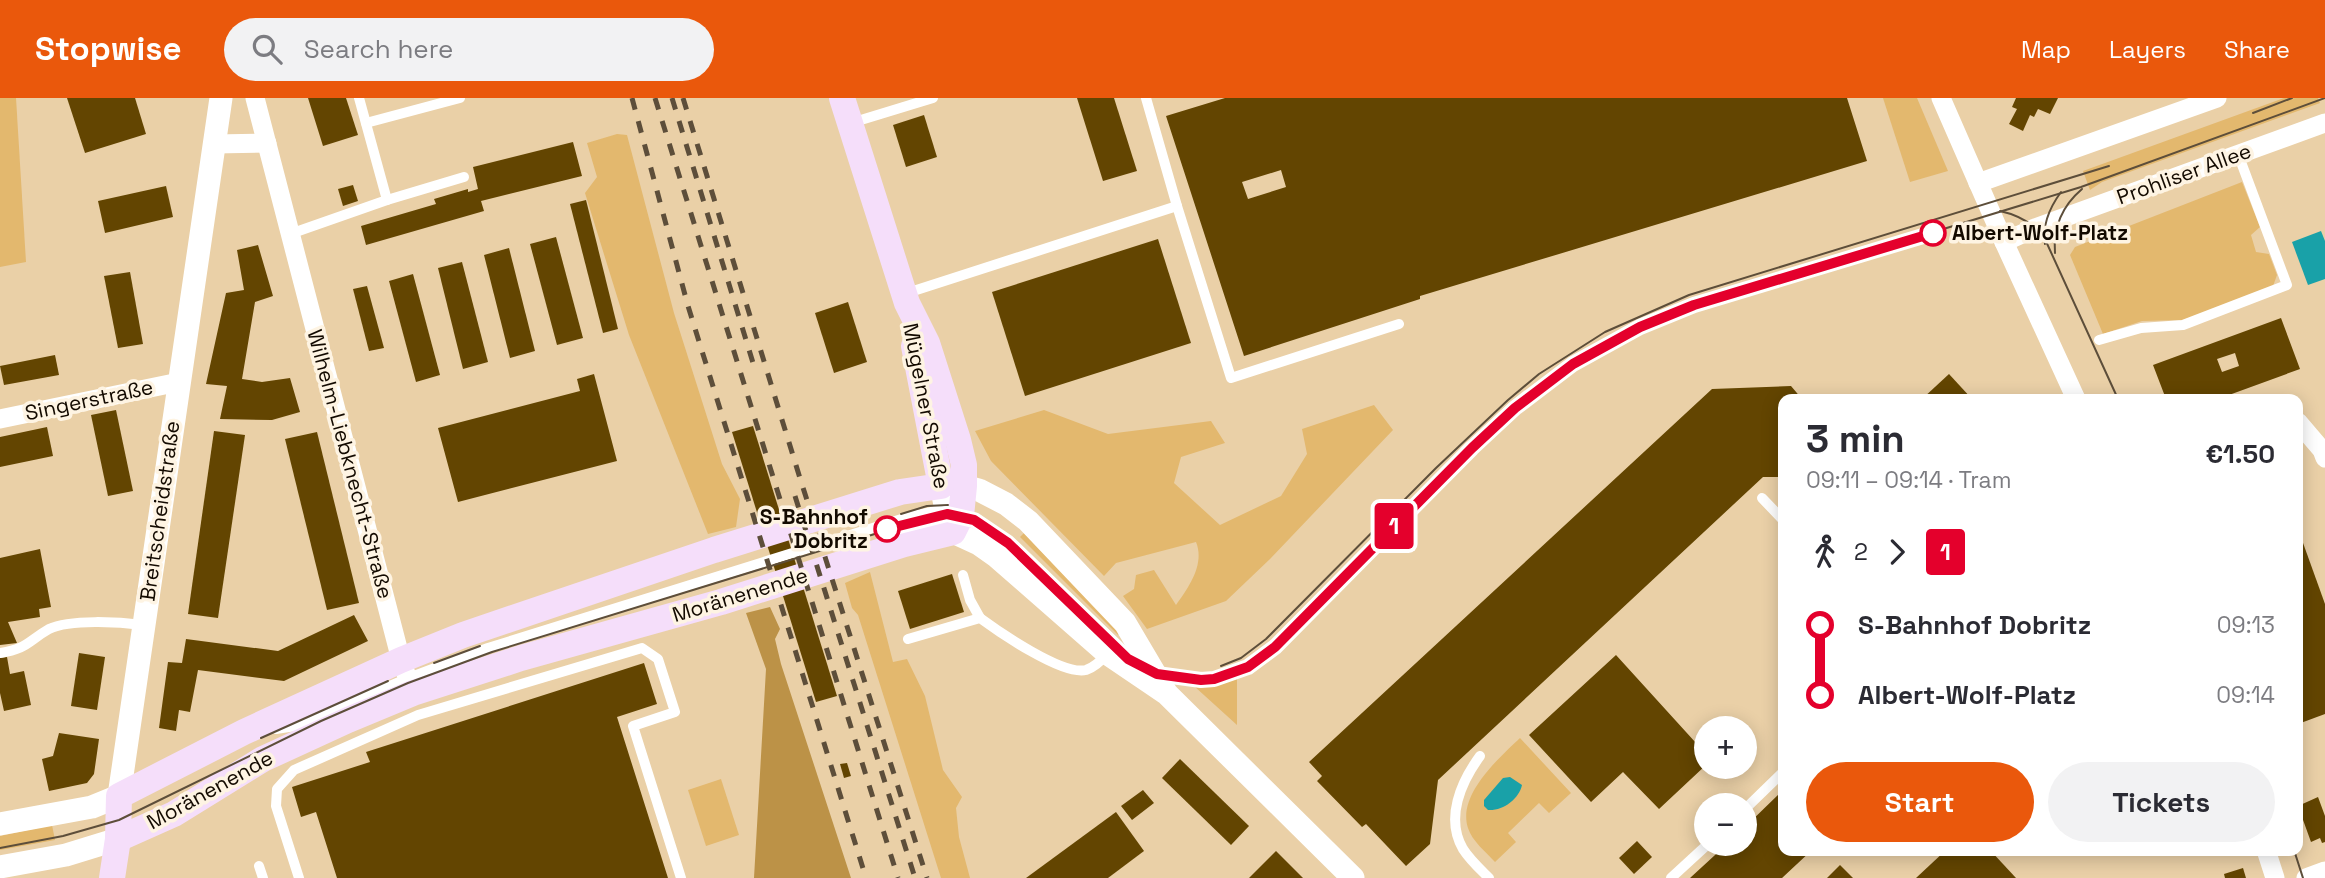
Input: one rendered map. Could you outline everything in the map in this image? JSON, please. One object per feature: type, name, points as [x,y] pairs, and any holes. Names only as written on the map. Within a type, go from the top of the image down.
[{"type":"main road","name":"Mügelner Straße","points":[[842,98],[905,299],[927,343],[958,440],[964,466],[953,505]]},
{"type":"main road","name":"Moränenende","points":[[118,839],[174,814],[263,759],[348,720],[407,677],[491,625],[713,550],[901,492],[953,505]]},
{"type":"main road","name":"Moränenende","points":[[119,796],[244,732],[407,677],[521,659],[904,544],[953,505]]},
{"type":"main road","name":"Breitscheidstraße","points":[[112,878],[118,839],[119,796]]},
{"type":"street","name":"Breitscheidstraße","points":[[119,796],[221,98]]},
{"type":"street","name":"Wilhelm-Liebknecht-Straße","points":[[255,98],[407,677]]},
{"type":"street","points":[[1941,98],[2074,394]]},
{"type":"street","points":[[1978,183],[2217,98]]},
{"type":"street","name":"Prohliser Allee","points":[[2004,242],[2035,228],[2325,122]]},
{"type":"street","points":[[214,144],[267,143]]},
{"type":"street","name":"Singerstraße","points":[[0,419],[179,382]]},
{"type":"street","points":[[2303,428],[2322,450],[2325,458]]},
{"type":"street","name":"Mügelner Straße","points":[[1167,694],[1125,623],[1028,521],[986,493],[953,505],[979,544],[1108,654],[1167,694],[1353,878]]},
{"type":"street","name":"Moränenende","points":[[0,824],[92,807],[119,796]]},
{"type":"street","name":"Moränenende","points":[[0,867],[66,855],[118,839]]},
{"type":"street","points":[[2268,856],[2275,878]]},
{"type":"street","points":[[2306,878],[2325,871]]},
{"type":"lane","points":[[359,98],[387,200]]},
{"type":"lane","points":[[366,123],[460,98]]},
{"type":"lane","points":[[851,124],[933,98]]},
{"type":"lane","points":[[1146,98],[1231,378],[1399,324]]},
{"type":"lane","points":[[2099,340],[2141,328],[2183,325],[2287,285],[2238,154]]},
{"type":"lane","points":[[290,234],[387,200],[464,177]]},
{"type":"lane","points":[[905,299],[1177,206]]},
{"type":"lane","points":[[1762,498],[1778,515]]},
{"type":"lane","points":[[963,575],[970,600],[980,618],[1022,647],[1069,669],[1084,671],[1097,665],[1108,654]]},
{"type":"lane","points":[[908,639],[980,618]]},
{"type":"lane","points":[[0,653],[23,648],[51,628],[101,621],[143,625]]},
{"type":"lane","points":[[299,878],[276,806],[277,789],[294,770],[418,715],[642,648],[658,659],[675,712],[633,726],[681,878]]},
{"type":"lane","points":[[244,732],[295,726],[407,677]]},
{"type":"lane","points":[[263,759],[295,726]]},
{"type":"lane","points":[[1480,756],[1462,787],[1456,809],[1456,828],[1464,850],[1489,878]]},
{"type":"lane","points":[[1757,797],[1778,777]]},
{"type":"lane","points":[[1671,878],[1694,856]]},
{"type":"lane","points":[[259,866],[263,878]]},
{"type":"shaded area","points":[[0,98],[16,98],[26,262],[0,267]]},
{"type":"shaded area","points":[[1883,98],[1917,98],[1948,171],[1910,182]]},
{"type":"shaded area","points":[[2284,98],[2318,98],[2320,103],[2102,182],[2090,190],[2083,171]]},
{"type":"shaded area","points":[[617,134],[627,135],[674,313],[722,464],[740,499],[736,527],[708,534],[629,335],[585,193],[597,177],[587,143]]},
{"type":"shaded area","points":[[2242,182],[2260,227],[2251,235],[2256,252],[2269,254],[2277,275],[2272,289],[2183,320],[2142,321],[2103,334],[2070,255],[2075,247]]},
{"type":"shaded area","points":[[1374,405],[1393,430],[1270,559],[1226,601],[1147,629],[1123,596],[1134,589],[1136,575],[1154,570],[1176,605],[1197,567],[1196,542],[1116,563],[1104,576],[991,461],[975,431],[1044,410],[1108,434],[1211,421],[1225,443],[1181,457],[1174,483],[1220,525],[1281,496],[1307,454],[1302,429]]},
{"type":"shaded area","points":[[1024,533],[1120,633],[1118,635],[1020,537]]},
{"type":"shaded area","points":[[870,572],[893,662],[907,659],[925,696],[943,770],[962,797],[956,808],[959,837],[970,878],[941,878],[858,615],[852,608],[845,583]]},
{"type":"shaded area","points":[[770,607],[780,629],[775,639],[781,664],[851,878],[754,878],[766,669],[746,613]]},
{"type":"shaded area","points":[[1237,679],[1237,725],[1194,686],[1214,686]]},
{"type":"shaded area","points":[[1520,738],[1571,793],[1549,813],[1539,803],[1508,833],[1516,842],[1495,862],[1470,833],[1466,815],[1474,790],[1482,778]]},
{"type":"shaded area","points":[[721,779],[739,835],[706,846],[688,790]]},
{"type":"shaded area","points":[[52,825],[55,840],[0,850],[0,836]]},
{"type":"water","points":[[2321,231],[2325,241],[2325,279],[2308,285],[2292,242]]},
{"type":"water","points":[[1510,777],[1522,785],[1518,795],[1505,806],[1488,810],[1484,806],[1484,800],[1503,778]]},
{"type":"building","points":[[67,98],[135,98],[146,134],[85,153]]},
{"type":"building","points":[[308,98],[346,98],[358,135],[323,146]]},
{"type":"building","points":[[1077,98],[1114,98],[1137,171],[1103,181]]},
{"type":"building","points":[[1225,98],[1847,98],[1867,161],[1420,296],[1420,299],[1244,356],[1166,116]],"holes":[[[1281,170],[1286,187],[1248,199],[1242,182]]]},
{"type":"building","points":[[2016,98],[2058,98],[2050,114],[2038,109],[2034,117],[2030,115],[2023,131],[2009,124],[2017,109],[2012,107]]},
{"type":"building","points":[[924,115],[937,157],[906,167],[893,125]]},
{"type":"building","points":[[573,142],[582,176],[481,201],[484,211],[366,245],[361,226],[436,204],[434,199],[468,189],[468,192],[478,189],[473,167]]},
{"type":"building","points":[[353,185],[358,201],[343,206],[338,189]]},
{"type":"building","points":[[166,186],[173,217],[105,233],[98,201]]},
{"type":"building","points":[[586,200],[618,329],[603,333],[570,204]]},
{"type":"building","points":[[556,237],[583,338],[557,345],[530,244]]},
{"type":"building","points":[[1158,239],[1191,343],[1025,396],[992,292]]},
{"type":"building","points":[[258,245],[273,296],[255,302],[242,379],[262,382],[290,378],[300,412],[272,420],[220,419],[227,386],[206,384],[226,293],[244,290],[237,250]]},
{"type":"building","points":[[509,248],[535,351],[510,358],[484,255]]},
{"type":"building","points":[[462,262],[488,362],[463,369],[438,268]]},
{"type":"building","points":[[130,272],[143,344],[118,348],[104,276]]},
{"type":"building","points":[[413,274],[440,375],[416,382],[389,281]]},
{"type":"building","points":[[367,286],[384,348],[369,351],[353,289]]},
{"type":"building","points":[[848,302],[867,362],[834,373],[815,313]]},
{"type":"building","points":[[2281,318],[2300,369],[2232,394],[2164,394],[2153,365]],"holes":[[[2235,353],[2239,366],[2222,372],[2217,359]]]},
{"type":"building","points":[[55,355],[59,375],[4,385],[0,366]]},
{"type":"building","points":[[594,374],[617,461],[458,502],[438,428],[580,391],[577,379]]},
{"type":"building","points":[[1949,374],[1967,394],[1927,394]]},
{"type":"building","points":[[1791,386],[1798,394],[1778,394],[1778,477],[1763,477],[1438,780],[1430,844],[1406,866],[1366,824],[1362,827],[1317,781],[1322,776],[1309,762],[1712,389]]},
{"type":"building","points":[[116,410],[133,491],[108,496],[91,415]]},
{"type":"building","points":[[753,426],[837,696],[816,702],[732,432]]},
{"type":"building","points":[[47,427],[53,456],[0,467],[0,437]]},
{"type":"building","points":[[214,431],[245,435],[218,618],[188,614]]},
{"type":"building","points":[[317,432],[359,603],[327,610],[285,439]]},
{"type":"building","points":[[2303,543],[2325,604],[2325,714],[2303,722]]},
{"type":"building","points":[[40,549],[51,607],[39,609],[40,617],[8,622],[17,643],[0,645],[0,558]]},
{"type":"building","points":[[952,574],[964,612],[910,629],[898,591]]},
{"type":"building","points":[[354,615],[368,641],[284,681],[198,670],[190,712],[179,710],[176,731],[159,728],[168,662],[182,663],[186,639],[278,651]]},
{"type":"building","points":[[79,653],[105,657],[97,710],[71,706]]},
{"type":"building","points":[[1616,655],[1694,741],[1694,776],[1659,809],[1623,772],[1591,802],[1529,735]]},
{"type":"building","points":[[7,657],[10,674],[24,671],[31,705],[4,711],[0,693],[0,658]]},
{"type":"building","points":[[644,663],[657,704],[617,717],[668,878],[337,878],[316,812],[301,817],[292,787],[370,762],[366,752]]},
{"type":"building","points":[[59,733],[99,739],[94,774],[87,783],[49,791],[42,759],[53,756]]},
{"type":"building","points":[[1180,759],[1249,826],[1231,845],[1162,778]]},
{"type":"building","points":[[847,763],[851,776],[844,778],[840,764]]},
{"type":"building","points":[[1143,790],[1154,803],[1132,820],[1121,806]]},
{"type":"building","points":[[1778,795],[1778,856],[1806,856],[1782,878],[1690,878],[1714,856],[1757,856],[1757,815]]},
{"type":"building","points":[[2318,797],[2325,816],[2325,842],[2322,843],[2320,838],[2311,842],[2303,820],[2303,804]]},
{"type":"building","points":[[1116,812],[1144,851],[1108,878],[1026,878]]},
{"type":"building","points":[[1637,841],[1652,857],[1634,874],[1619,858]]},
{"type":"building","points":[[1276,851],[1303,878],[1249,878]]},
{"type":"building","points":[[1940,856],[1996,856],[2016,878],[1916,878]]},
{"type":"building","points":[[1840,865],[1853,878],[1827,878]]},
{"type":"building","points":[[2243,868],[2246,878],[2225,878],[2224,874]]},
{"type":"tram line","points":[[2253,113],[2292,98]]},
{"type":"tram line","points":[[0,848],[63,836],[119,820],[321,721],[408,683],[492,652],[930,517],[954,515],[974,520],[989,529],[1033,567],[1128,659],[1157,674],[1201,680],[1214,679],[1248,667],[1275,647],[1499,421],[1548,381],[1619,338],[1694,305],[2081,187],[2325,98]]},
{"type":"tram line","points":[[1221,666],[1241,658],[1266,639],[1436,468],[1508,400],[1539,374],[1605,332],[1689,295],[2109,166]]},
{"type":"tram line","points":[[2055,253],[2060,218],[2082,189]]},
{"type":"tram line","points":[[2045,244],[2048,216],[2061,192]]},
{"type":"tram line","points":[[2000,211],[2025,220],[2044,237],[2116,394]]},
{"type":"tram line","name":"1","points":[[887,529],[947,514],[974,520],[1008,543],[1128,659],[1157,674],[1175,678],[1201,680],[1227,676],[1248,667],[1275,647],[1472,448],[1515,408],[1573,364],[1640,327],[1694,305],[1933,233]]},
{"type":"tram line","points":[[901,514],[927,506],[948,505]]},
{"type":"tram line","points":[[434,663],[480,646]]},
{"type":"tram line","points":[[261,738],[388,681]]},
{"type":"tram line","points":[[2296,856],[2303,878]]},
{"type":"railway","points":[[632,98],[688,306],[866,878]]},
{"type":"railway","points":[[655,98],[898,878]]},
{"type":"railway","points":[[672,98],[754,366]]},
{"type":"railway","points":[[683,98],[927,878]]},
{"type":"railway","points":[[795,496],[915,878]]},
{"type":"place","name":"Albert-Wolf-Platz","points":[[1933,233]]},
{"type":"place","name":"S-Bahnhof Dobritz","points":[[887,529]]}]
